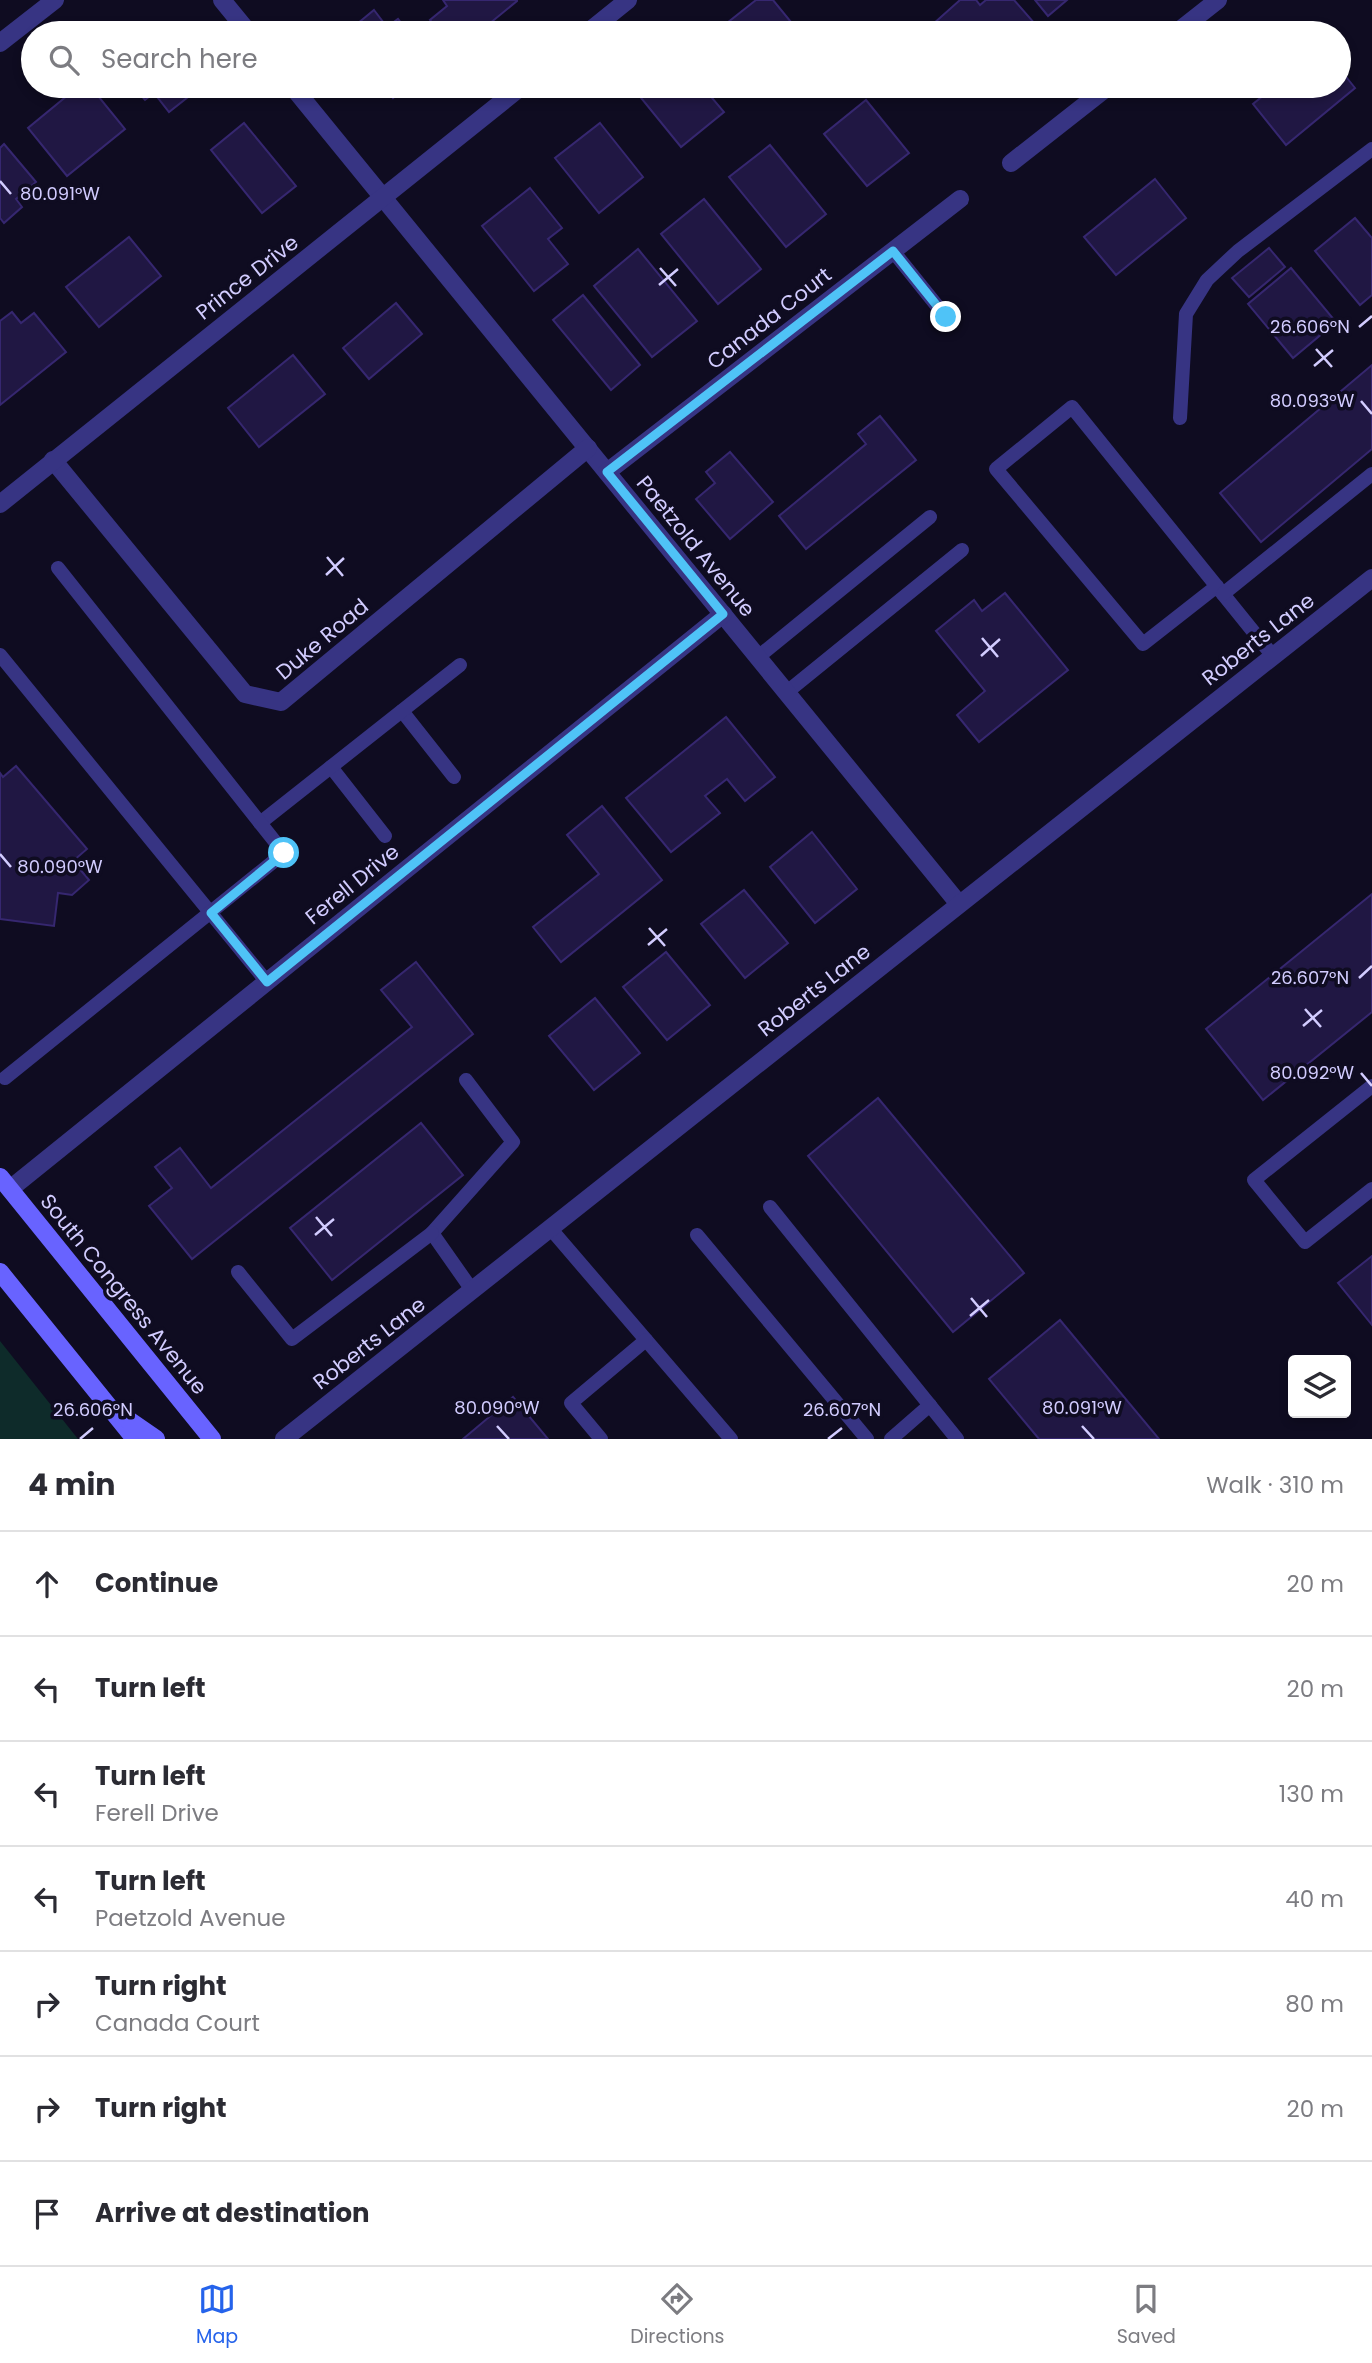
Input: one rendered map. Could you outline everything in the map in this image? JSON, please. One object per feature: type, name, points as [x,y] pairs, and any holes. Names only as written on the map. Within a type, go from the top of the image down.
[{"type":"main road","name":"South Congress Avenue","points":[[5,1183],[212,1439]]},
{"type":"main road","points":[[0,1272],[135,1439]]},
{"type":"main road","points":[[109,1407],[156,1439]]},
{"type":"street","points":[[28,21],[55,0]]},
{"type":"street","points":[[222,0],[239,21]]},
{"type":"street","points":[[602,21],[628,0]]},
{"type":"street","points":[[1191,21],[1218,0]]},
{"type":"street","points":[[0,43],[21,27]]},
{"type":"street","name":"Paetzold Avenue","points":[[302,98],[959,904]]},
{"type":"street","name":"Prince Drive","points":[[1,501],[507,98]]},
{"type":"street","points":[[1011,163],[1094,98]]},
{"type":"street","name":"Canada Court","points":[[607,472],[960,199]]},
{"type":"street","name":"Duke Road","points":[[53,460],[244,694],[281,702],[588,448]]},
{"type":"street","name":"Roberts Lane","points":[[284,1439],[1372,578]]},
{"type":"street","name":"Ferell Drive","points":[[5,1183],[267,982],[723,614]]},
{"type":"lane","points":[[1180,418],[1186,314],[1207,280],[1238,251],[1372,149]]},
{"type":"lane","points":[[893,251],[946,317]]},
{"type":"lane","points":[[1273,656],[1220,590],[1072,407],[996,469],[1143,644],[1220,590],[1372,474]]},
{"type":"lane","points":[[758,657],[930,517]]},
{"type":"lane","points":[[787,692],[962,550]]},
{"type":"lane","points":[[5,1078],[284,853],[58,568]]},
{"type":"lane","points":[[0,655],[267,982]]},
{"type":"lane","points":[[260,823],[460,665]]},
{"type":"lane","points":[[402,711],[454,777]]},
{"type":"lane","points":[[331,767],[385,836]]},
{"type":"lane","points":[[238,1272],[292,1339],[432,1233],[513,1142],[466,1080]]},
{"type":"lane","points":[[1372,1086],[1254,1180],[1305,1242],[1372,1189]]},
{"type":"lane","points":[[770,1207],[957,1439]]},
{"type":"lane","points":[[550,1228],[731,1439]]},
{"type":"lane","points":[[432,1233],[472,1290]]},
{"type":"lane","points":[[697,1235],[867,1439]]},
{"type":"lane","points":[[601,1439],[572,1403],[646,1340]]},
{"type":"lane","points":[[891,1439],[930,1405]]},
{"type":"green space","points":[[0,1341],[78,1439],[0,1439]]},
{"type":"building","points":[[443,0],[517,0],[493,21],[431,21],[447,6]]},
{"type":"building","points":[[756,0],[773,0],[790,21],[730,21]]},
{"type":"building","points":[[960,0],[976,0],[980,5],[986,0],[1014,0],[1032,21],[936,21]]},
{"type":"building","points":[[1035,0],[1067,0],[1048,16]]},
{"type":"building","points":[[374,10],[382,21],[361,21]]},
{"type":"building","points":[[64,98],[100,98],[125,129],[67,176],[28,128]]},
{"type":"building","points":[[158,98],[187,98],[169,112]]},
{"type":"building","points":[[641,98],[712,98],[724,112],[681,147]]},
{"type":"building","points":[[1260,98],[1343,98],[1286,145],[1253,104]]},
{"type":"building","points":[[866,100],[909,153],[867,186],[824,134]]},
{"type":"building","points":[[244,123],[296,186],[262,213],[211,150]]},
{"type":"building","points":[[600,123],[643,177],[599,213],[555,158]]},
{"type":"building","points":[[4,144],[36,182],[16,199],[22,207],[4,223],[0,218],[0,148]]},
{"type":"building","points":[[770,145],[826,214],[786,247],[729,177]]},
{"type":"building","points":[[1155,179],[1186,218],[1116,275],[1084,237]]},
{"type":"building","points":[[530,188],[562,228],[548,239],[568,264],[534,291],[482,226]]},
{"type":"building","points":[[704,199],[761,269],[718,304],[661,234]]},
{"type":"building","points":[[1355,218],[1372,238],[1372,295],[1360,305],[1315,251]]},
{"type":"building","points":[[129,237],[161,276],[99,327],[66,287]]},
{"type":"building","points":[[1269,248],[1285,267],[1249,297],[1232,278]]},
{"type":"building","points":[[638,249],[697,321],[652,357],[594,286]]},
{"type":"building","points":[[1291,268],[1336,322],[1293,358],[1248,304]]},
{"type":"building","points":[[583,295],[640,365],[611,390],[553,320]]},
{"type":"building","points":[[396,303],[422,334],[369,379],[343,348]]},
{"type":"building","points":[[12,312],[21,323],[34,313],[66,352],[0,405],[0,321]]},
{"type":"building","points":[[293,355],[325,394],[259,447],[228,408]]},
{"type":"building","points":[[1372,365],[1372,449],[1261,542],[1220,493]]},
{"type":"building","points":[[880,416],[916,460],[806,549],[779,516],[866,444],[858,434]]},
{"type":"building","points":[[730,452],[773,502],[730,539],[696,499],[715,483],[706,472]]},
{"type":"building","points":[[1005,593],[1068,670],[979,742],[957,715],[985,691],[936,631],[974,600],[982,611]]},
{"type":"building","points":[[726,717],[775,777],[745,801],[727,779],[705,796],[720,813],[671,852],[626,798]]},
{"type":"building","points":[[16,766],[87,849],[73,861],[89,880],[72,895],[58,893],[54,926],[0,919],[0,773],[3,777]]},
{"type":"building","points":[[602,806],[662,880],[561,962],[533,927],[599,874],[567,835]]},
{"type":"building","points":[[812,832],[857,889],[815,923],[770,867]]},
{"type":"building","points":[[744,890],[788,943],[745,978],[701,924]]},
{"type":"building","points":[[1372,894],[1372,1012],[1263,1100],[1206,1029]]},
{"type":"building","points":[[666,952],[710,1005],[667,1040],[623,987]]},
{"type":"building","points":[[416,962],[473,1034],[192,1259],[149,1206],[172,1188],[155,1167],[180,1148],[211,1188],[412,1027],[381,990]]},
{"type":"building","points":[[595,998],[640,1053],[594,1090],[549,1036]]},
{"type":"building","points":[[878,1098],[1024,1273],[953,1332],[808,1156]]},
{"type":"building","points":[[421,1123],[463,1175],[332,1280],[290,1228]]},
{"type":"building","points":[[1372,1256],[1372,1325],[1338,1283]]},
{"type":"building","points":[[1060,1320],[1159,1439],[1039,1439],[989,1379]]},
{"type":"building","points":[[513,1397],[548,1439],[463,1439]]},
{"type":"route","points":[[284,853],[211,913],[267,982],[723,614],[607,472],[893,251],[946,317]]}]
